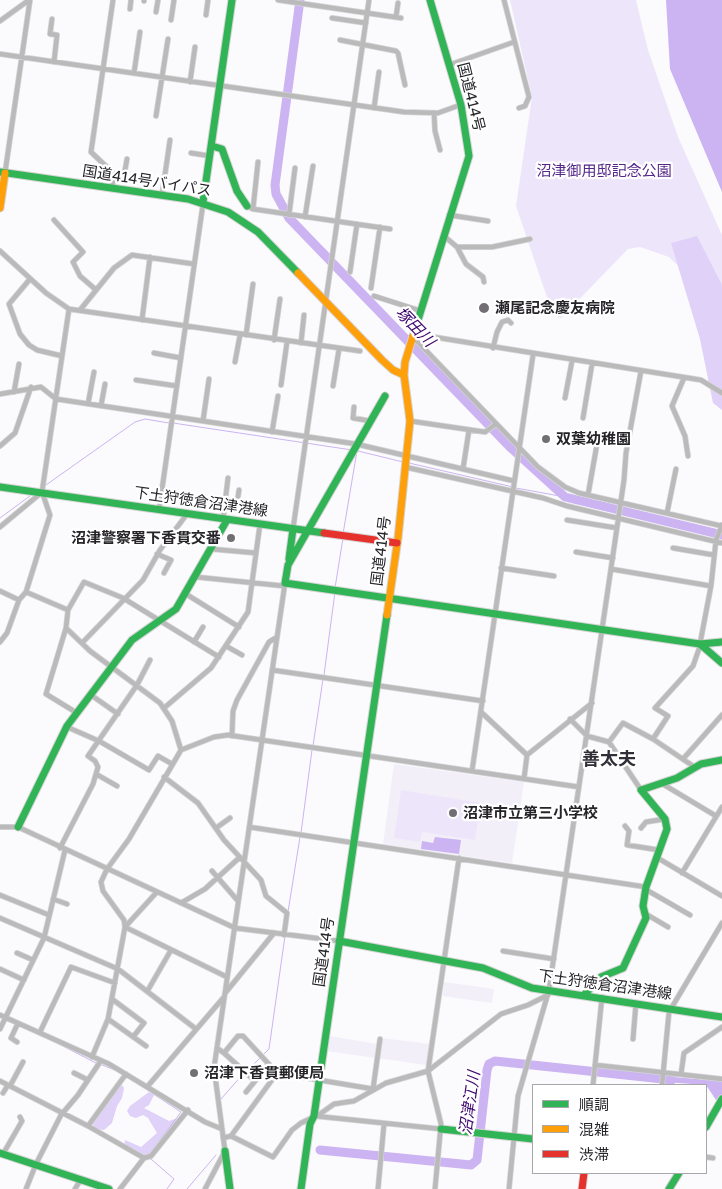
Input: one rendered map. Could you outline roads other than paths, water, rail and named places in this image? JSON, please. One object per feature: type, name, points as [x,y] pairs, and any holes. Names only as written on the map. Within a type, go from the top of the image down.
[{"type":"main road","points":[[203,202],[232,0]]},
{"type":"main road","name":"国道414号","points":[[306,1189],[315,1124],[314,1116],[397,543],[410,420],[404,375],[448,215],[469,156],[466,126],[461,105],[430,0]]},
{"type":"main road","points":[[212,146],[222,149],[237,191],[250,208]]},
{"type":"main road","points":[[0,208],[2,172]]},
{"type":"main road","name":"国道414号バイパス","points":[[2,172],[203,202],[228,212],[258,232],[382,360],[393,370],[404,375]]},
{"type":"main road","points":[[288,565],[385,396]]},
{"type":"main road","name":"下土狩徳倉沼津港線","points":[[0,486],[397,543]]},
{"type":"main road","points":[[18,827],[67,727],[132,640],[176,609],[211,550],[225,519]]},
{"type":"main road","points":[[293,529],[284,585],[389,598],[700,644],[722,642]]},
{"type":"main road","points":[[700,644],[722,663]]},
{"type":"main road","points":[[585,994],[602,977],[620,971],[623,968],[646,914],[643,906],[645,888],[666,829],[665,819],[641,790],[660,782],[677,778],[694,766],[722,760]]},
{"type":"main road","name":"下土狩徳倉沼津港線","points":[[339,941],[483,968],[529,988],[548,993],[585,994],[722,1017]]},
{"type":"main road","points":[[707,1125],[721,1100]]},
{"type":"main road","name":"国道414号","points":[[301,1189],[310,1124],[314,1116]]},
{"type":"main road","points":[[441,1129],[532,1139]]},
{"type":"main road","points":[[225,1151],[230,1189]]},
{"type":"main road","points":[[1,1154],[109,1189]]},
{"type":"main road","points":[[582,1189],[584,1174]]},
{"type":"main road","points":[[670,1189],[678,1174]]},
{"type":"street","points":[[0,20],[30,0]]},
{"type":"street","points":[[2,172],[30,0]]},
{"type":"street","points":[[112,189],[114,174],[91,152],[113,0]]},
{"type":"street","points":[[130,9],[131,0]]},
{"type":"street","points":[[156,12],[158,0]]},
{"type":"street","points":[[171,20],[174,0]]},
{"type":"street","points":[[206,15],[208,0]]},
{"type":"street","points":[[278,0],[399,18],[398,3]]},
{"type":"street","points":[[317,6],[318,0]]},
{"type":"street","points":[[293,529],[369,0]]},
{"type":"street","points":[[504,0],[529,97],[525,106],[519,108]]},
{"type":"street","points":[[332,18],[366,23]]},
{"type":"street","points":[[52,19],[50,34],[58,35],[54,62]]},
{"type":"street","points":[[134,73],[140,32]]},
{"type":"street","points":[[156,116],[168,39]]},
{"type":"street","points":[[340,40],[386,48],[398,53],[406,85]]},
{"type":"street","points":[[449,65],[514,42]]},
{"type":"street","points":[[190,82],[195,47]]},
{"type":"street","points":[[0,54],[354,106],[434,113],[461,105]]},
{"type":"street","points":[[374,108],[379,72]]},
{"type":"street","points":[[434,113],[435,132],[440,150]]},
{"type":"street","points":[[162,195],[170,140]]},
{"type":"street","points":[[191,153],[210,156]]},
{"type":"street","points":[[123,181],[127,158]]},
{"type":"street","points":[[258,162],[250,208],[390,229]]},
{"type":"street","points":[[306,217],[313,166]]},
{"type":"street","points":[[290,215],[295,168]]},
{"type":"street","points":[[159,510],[203,202]]},
{"type":"street","points":[[448,215],[488,221]]},
{"type":"street","points":[[54,220],[83,252],[72,262],[80,276],[95,289]]},
{"type":"street","points":[[350,272],[357,224]]},
{"type":"street","points":[[371,288],[380,227]]},
{"type":"street","points":[[443,236],[457,247],[466,264],[482,277],[484,282]]},
{"type":"street","points":[[457,247],[492,247],[530,238]]},
{"type":"street","points":[[0,251],[46,293],[69,309],[300,344],[360,351]]},
{"type":"street","points":[[80,310],[95,289],[114,268],[132,255],[194,264]]},
{"type":"street","points":[[142,320],[150,257]]},
{"type":"street","points":[[30,279],[8,304],[17,326],[29,345],[44,353],[62,356]]},
{"type":"street","points":[[235,362],[243,335],[253,284]]},
{"type":"street","points":[[374,296],[422,312]]},
{"type":"street","points":[[274,340],[280,299]]},
{"type":"street","points":[[0,642],[7,633],[19,600],[26,592],[50,515],[42,492],[69,309]]},
{"type":"street","points":[[300,344],[304,315]]},
{"type":"street","points":[[493,348],[502,322],[508,320],[511,323]]},
{"type":"street","points":[[414,338],[493,348],[701,380],[722,393]]},
{"type":"street","points":[[414,338],[519,449],[565,487],[620,503],[722,526],[716,540],[711,586],[700,644],[693,666],[655,708],[668,716],[653,739]]},
{"type":"street","points":[[281,385],[287,342]]},
{"type":"street","points":[[333,386],[339,349]]},
{"type":"street","points":[[154,353],[181,358]]},
{"type":"street","points":[[472,771],[533,354]]},
{"type":"street","points":[[565,398],[572,361]]},
{"type":"street","points":[[14,392],[18,364]]},
{"type":"street","points":[[583,418],[592,364]]},
{"type":"street","points":[[509,1189],[522,1080],[548,993],[554,958],[617,528],[626,453],[641,371]]},
{"type":"street","points":[[88,404],[94,372]]},
{"type":"street","points":[[684,378],[672,406],[685,436],[688,456]]},
{"type":"street","points":[[204,421],[209,379]]},
{"type":"street","points":[[136,380],[177,386]]},
{"type":"street","points":[[101,406],[104,384]]},
{"type":"street","points":[[0,394],[31,387],[40,387],[56,399],[172,418],[204,421],[356,444],[514,481]]},
{"type":"street","points":[[0,446],[15,433],[31,387]]},
{"type":"street","points":[[272,432],[278,396]]},
{"type":"street","points":[[354,407],[352,418],[370,421]]},
{"type":"street","points":[[410,420],[469,430],[489,431],[495,425]]},
{"type":"street","points":[[463,470],[469,430]]},
{"type":"street","points":[[588,494],[597,444]]},
{"type":"street","points":[[404,467],[512,491],[722,543]]},
{"type":"street","points":[[667,513],[676,468]]},
{"type":"street","points":[[225,519],[228,478]]},
{"type":"street","points":[[225,502],[238,504],[239,490]]},
{"type":"street","points":[[0,527],[42,492]]},
{"type":"street","points":[[83,642],[143,580],[173,531],[187,514]]},
{"type":"street","points":[[567,520],[617,528]]},
{"type":"street","points":[[164,708],[212,668],[248,612],[260,524]]},
{"type":"street","points":[[173,531],[188,539]]},
{"type":"street","points":[[673,548],[714,555]]},
{"type":"street","points":[[211,550],[256,553]]},
{"type":"street","points":[[576,552],[612,558]]},
{"type":"street","points":[[158,554],[171,560],[164,573]]},
{"type":"street","points":[[501,568],[554,576]]},
{"type":"street","points":[[611,569],[711,586]]},
{"type":"street","points":[[196,577],[284,585],[217,1048],[215,1083],[225,1151],[205,1189]]},
{"type":"street","points":[[77,713],[46,694],[66,628],[68,610],[84,582],[124,598],[159,622],[219,657]]},
{"type":"street","points":[[26,592],[68,610]]},
{"type":"street","points":[[1,593],[19,600]]},
{"type":"street","points":[[186,594],[239,627]]},
{"type":"street","points":[[194,642],[203,627]]},
{"type":"street","points":[[66,628],[164,708],[172,722],[181,750]]},
{"type":"street","points":[[232,736],[233,711],[237,700],[269,642],[277,637]]},
{"type":"street","points":[[226,646],[242,655]]},
{"type":"street","points":[[0,1029],[44,938],[62,849],[98,767],[95,761],[88,756],[137,685],[150,660]]},
{"type":"street","points":[[272,670],[483,701]]},
{"type":"street","points":[[91,695],[118,714]]},
{"type":"street","points":[[524,779],[527,756],[570,719],[592,703]]},
{"type":"street","points":[[481,712],[527,756]]},
{"type":"street","points":[[683,759],[722,715]]},
{"type":"street","points":[[570,719],[587,736],[609,742],[641,790]]},
{"type":"street","points":[[609,742],[623,723],[653,739],[694,766]]},
{"type":"street","points":[[67,727],[99,742],[149,770],[158,756],[172,764]]},
{"type":"street","points":[[92,1057],[108,1019],[125,927],[124,920],[103,891],[102,882],[107,869],[129,839],[181,750],[214,738],[232,736],[579,787]]},
{"type":"street","points":[[96,774],[117,786]]},
{"type":"street","points":[[164,777],[194,799],[243,863],[261,880],[266,896],[287,913],[284,934]]},
{"type":"street","points":[[660,782],[716,816]]},
{"type":"street","points":[[682,873],[722,807]]},
{"type":"street","points":[[216,828],[230,818]]},
{"type":"street","points":[[641,828],[646,822],[665,819]]},
{"type":"street","points":[[625,826],[629,831],[627,845],[657,853],[682,873],[722,896]]},
{"type":"street","points":[[0,827],[18,827],[156,893],[181,902],[235,928],[339,941]]},
{"type":"street","points":[[249,827],[566,874],[645,888],[690,915]]},
{"type":"street","points":[[181,902],[198,894],[239,858]]},
{"type":"street","points":[[435,1189],[441,1129],[428,1071],[459,858]]},
{"type":"street","points":[[212,871],[238,901]]},
{"type":"street","points":[[125,927],[156,893]]},
{"type":"street","points":[[0,895],[49,915]]},
{"type":"street","points":[[53,899],[67,904]]},
{"type":"street","points":[[646,914],[668,927]]},
{"type":"street","points":[[0,918],[118,969],[148,990],[196,1029]]},
{"type":"street","points":[[662,1084],[671,1009],[722,923]]},
{"type":"street","points":[[125,927],[227,977]]},
{"type":"street","points":[[147,1087],[274,933]]},
{"type":"street","points":[[148,990],[172,950]]},
{"type":"street","points":[[503,951],[554,958]]},
{"type":"street","points":[[17,953],[33,960]]},
{"type":"street","points":[[40,1032],[71,967],[115,983]]},
{"type":"street","points":[[0,969],[24,980]]},
{"type":"street","points":[[231,1136],[273,1157],[292,1130],[334,1104],[354,1101],[373,1089],[428,1071],[501,1014],[528,1005],[548,993]]},
{"type":"street","points":[[593,1084],[602,997]]},
{"type":"street","points":[[112,1000],[144,1023],[133,1037]]},
{"type":"street","points":[[632,1039],[636,1003]]},
{"type":"street","points":[[0,1015],[4,1020],[40,1032],[92,1057],[99,1063],[109,1064],[125,1076],[188,1110],[205,1122],[222,1129]]},
{"type":"street","points":[[108,1019],[146,1046]]},
{"type":"street","points":[[17,1025],[11,1038],[18,1042]]},
{"type":"street","points":[[681,1074],[684,1053],[722,1028]]},
{"type":"street","points":[[224,1053],[238,1036],[243,1036],[277,1073],[373,1089]]},
{"type":"street","points":[[373,1089],[380,1039]]},
{"type":"street","points":[[217,1048],[255,1081]]},
{"type":"street","points":[[4,1093],[23,1062]]},
{"type":"street","points":[[26,1189],[36,1164],[63,1114],[99,1063]]},
{"type":"street","points":[[246,1092],[269,1064]]},
{"type":"street","points":[[595,1065],[722,1079]]},
{"type":"street","points":[[74,1073],[88,1080]]},
{"type":"street","points":[[223,1138],[231,1136],[277,1073]]},
{"type":"street","points":[[88,1126],[125,1076]]},
{"type":"street","points":[[0,1081],[88,1126],[144,1158]]},
{"type":"street","points":[[120,1189],[144,1158],[152,1156],[188,1110]]},
{"type":"street","points":[[314,1116],[441,1129]]},
{"type":"street","points":[[1,1154],[22,1121],[20,1117]]},
{"type":"street","points":[[378,1189],[384,1124]]},
{"type":"street","points":[[707,1157],[713,1158]]},
{"type":"street","points":[[75,1189],[81,1180]]},
{"type":"waterway","name":"塚田川","points":[[300,0],[275,185],[276,194],[289,218],[511,448],[565,497],[722,535]]},
{"type":"waterway","points":[[46,485],[135,422],[145,419],[169,423]]},
{"type":"waterway","points":[[173,423],[352,450]]},
{"type":"waterway","points":[[343,534],[357,451]]},
{"type":"waterway","points":[[358,451],[403,462]]},
{"type":"waterway","points":[[409,463],[513,487]]},
{"type":"waterway","points":[[516,488],[565,497]]},
{"type":"waterway","points":[[0,518],[30,496]]},
{"type":"waterway","points":[[335,588],[343,538]]},
{"type":"waterway","points":[[324,675],[335,592]]},
{"type":"waterway","points":[[313,746],[323,679]]},
{"type":"waterway","points":[[301,833],[312,750]]},
{"type":"waterway","points":[[288,912],[300,837]]},
{"type":"waterway","points":[[246,1072],[269,1049],[285,936]]},
{"type":"waterway","points":[[5,1020],[15,1024]]},
{"type":"waterway","points":[[51,1040],[96,1063]]},
{"type":"waterway","name":"沼津江川","points":[[320,1150],[471,1165],[477,1160],[487,1070],[489,1064],[495,1061],[672,1080]]},
{"type":"waterway","points":[[100,1064],[117,1071]]},
{"type":"waterway","points":[[221,1099],[243,1074]]},
{"type":"waterway","points":[[138,1084],[181,1112],[149,1155]]},
{"type":"waterway","points":[[187,1189],[216,1155]]},
{"type":"waterway","points":[[151,1159],[174,1179],[167,1189]]},
{"type":"place","name":"瀬尾記念慶友病院","points":[[484,308]]},
{"type":"place","name":"双葉幼稚園","points":[[546,439]]},
{"type":"place","name":"沼津警察署下香貫交番","points":[[231,538]]},
{"type":"place","name":"沼津市立第三小学校","points":[[453,813]]},
{"type":"place","name":"沼津下香貫郵便局","points":[[194,1073]]},
{"type":"district","name":"善太夫","points":[[609,759]]},
{"type":"park label","name":"沼津御用邸記念公園","points":[[604,171]]}]
